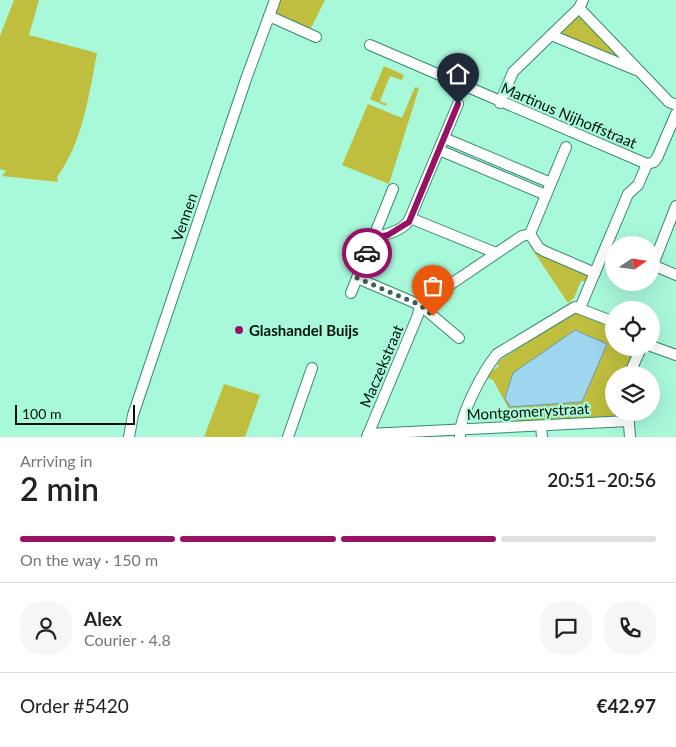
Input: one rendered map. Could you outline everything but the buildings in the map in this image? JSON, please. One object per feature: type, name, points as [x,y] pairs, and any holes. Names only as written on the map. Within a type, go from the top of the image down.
[{"type":"street","name":"Vennen","points":[[131,434],[133,415],[275,0]]},
{"type":"street","points":[[500,103],[513,72],[581,4],[669,102],[676,104]]},
{"type":"street","points":[[269,16],[316,37]]},
{"type":"street","points":[[551,35],[640,71]]},
{"type":"street","name":"Martinus Nijhoffstraat","points":[[370,45],[500,103],[647,164]]},
{"type":"street","points":[[374,238],[388,235],[409,222],[458,104]]},
{"type":"street","points":[[580,308],[628,194],[638,185],[647,164],[654,162],[657,158],[676,114]]},
{"type":"street","points":[[444,138],[551,183]]},
{"type":"street","points":[[530,234],[566,147]]},
{"type":"street","points":[[438,150],[546,195]]},
{"type":"street","points":[[351,293],[393,190]]},
{"type":"street","points":[[676,206],[654,262],[655,266],[676,275]]},
{"type":"street","points":[[410,218],[496,253]]},
{"type":"street","points":[[530,234],[539,248],[544,251],[595,273]]},
{"type":"street","points":[[420,305],[522,236],[530,234]]},
{"type":"street","points":[[357,278],[420,305],[459,338]]},
{"type":"street","name":"Maczekstraat","points":[[367,436],[418,315],[420,305]]},
{"type":"street","points":[[460,433],[485,372],[496,354],[568,310],[580,308],[605,318]]},
{"type":"street","points":[[660,349],[676,355]]},
{"type":"street","points":[[288,437],[312,368]]},
{"type":"street","name":"Montgomerystraat","points":[[367,436],[460,433],[605,419]]},
{"type":"street","points":[[628,421],[630,437]]},
{"type":"street","points":[[542,426],[542,437]]},
{"type":"shaded area","points":[[14,0],[39,0],[29,35],[97,53],[84,117],[73,149],[57,177],[58,182],[2,176],[6,171],[0,169],[0,36]]},
{"type":"shaded area","points":[[280,0],[325,0],[311,28],[274,14]]},
{"type":"shaded area","points":[[578,16],[584,18],[582,20],[622,59],[619,61],[561,36],[560,31]]},
{"type":"shaded area","points":[[384,66],[404,75],[402,80],[390,76],[380,101],[387,104],[386,106],[370,99]]},
{"type":"shaded area","points":[[415,87],[419,88],[389,184],[342,165],[368,104],[402,118]]},
{"type":"shaded area","points":[[533,244],[589,275],[588,281],[581,281],[574,298],[568,303],[530,246]]},
{"type":"shaded area","points":[[572,313],[577,313],[605,324],[605,356],[633,356],[629,366],[605,366],[605,417],[516,422],[493,380],[488,378],[489,373],[499,366],[497,364]]},
{"type":"shaded area","points":[[224,384],[260,395],[245,437],[204,437]]},
{"type":"water","points":[[575,330],[605,343],[605,349],[582,402],[510,407],[505,398],[513,373]]},
{"type":"way so far","points":[[367,253],[357,278],[420,305],[433,316]]},
{"type":"place","name":"Glashandel Buijs","points":[[239,330]]},
{"type":"route","points":[[367,253],[374,238],[388,235],[409,222],[458,104]]}]
